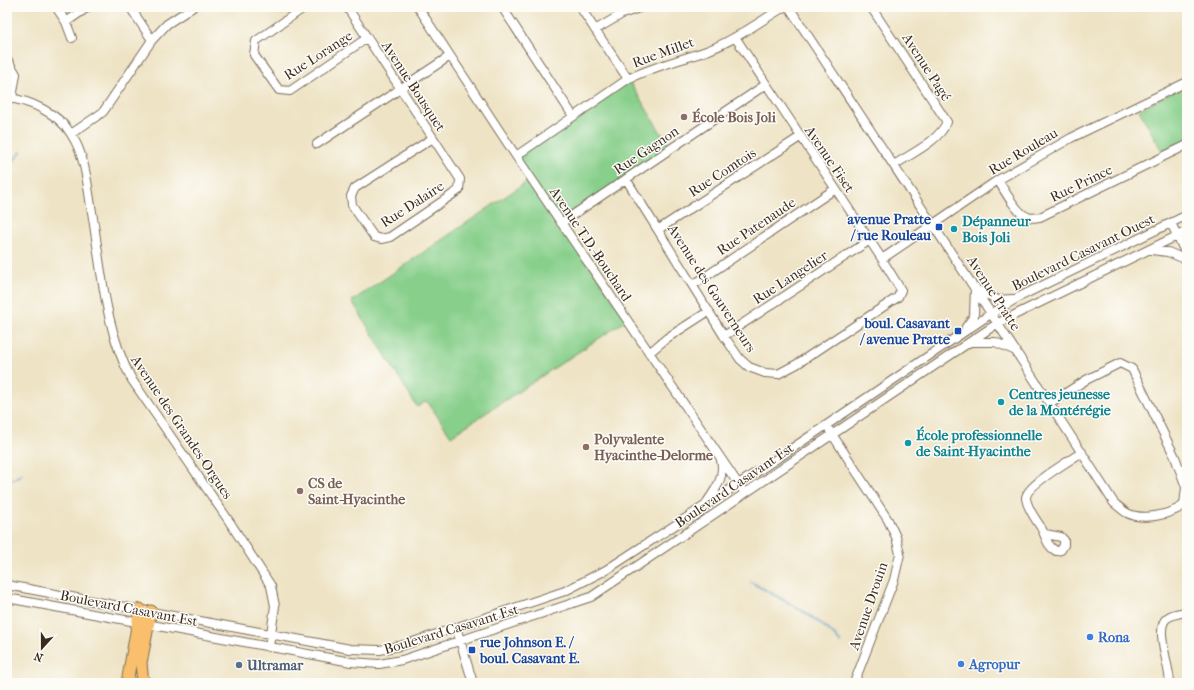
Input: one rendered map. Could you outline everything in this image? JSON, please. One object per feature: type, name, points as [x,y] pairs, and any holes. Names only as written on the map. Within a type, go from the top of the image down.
[{"type":"highway","points":[[127,683],[146,610]]},
{"type":"highway","points":[[143,624],[141,663],[143,683]]},
{"type":"street","points":[[56,7],[66,22],[72,38]]},
{"type":"street","points":[[66,22],[88,7]]},
{"type":"street","points":[[130,7],[152,40]]},
{"type":"street","points":[[71,134],[103,112],[152,40],[167,24],[193,7]]},
{"type":"street","name":"Rue Lorange","points":[[305,7],[256,41],[254,55],[279,90],[290,91],[367,38]]},
{"type":"street","name":"Avenue Bousquet","points":[[346,7],[460,179]]},
{"type":"street","name":"Avenue T.D.-Bouchard","points":[[418,7],[561,223],[745,493]]},
{"type":"street","points":[[502,7],[573,116]]},
{"type":"street","points":[[580,7],[628,79]]},
{"type":"street","points":[[595,30],[622,14],[640,7]]},
{"type":"street","name":"Rue Millet","points":[[516,156],[628,79],[648,69],[710,49],[735,37],[784,7]]},
{"type":"street","name":"Avenue Pratte","points":[[789,7],[975,286],[1114,503],[1125,512],[1146,517],[1175,512],[1184,505],[1187,493],[1175,457],[1132,369],[1120,363],[1086,380],[1050,403]]},
{"type":"street","name":"Avenue Pagé","points":[[871,7],[947,122],[943,131],[934,139],[894,165]]},
{"type":"street","name":"Avenue Fiset","points":[[735,37],[765,85],[882,259],[901,290],[898,297]]},
{"type":"street","points":[[317,144],[450,56]]},
{"type":"street","points":[[7,59],[16,74],[10,98]]},
{"type":"street","name":"Rue Rouleau","points":[[882,259],[998,180],[1071,138],[1187,82]]},
{"type":"street","name":"Rue Gagnon","points":[[561,223],[765,85]]},
{"type":"street","name":"Avenue des Grandes-Orgues","points":[[10,98],[33,104],[50,114],[71,134],[85,166],[110,322],[121,360],[132,380],[230,521],[267,578],[274,593],[276,606],[269,647]]},
{"type":"street","name":"Rue Comtois","points":[[658,229],[800,137]]},
{"type":"street","name":"Rue Dalaire","points":[[433,138],[355,188],[351,196],[352,205],[374,237],[381,239],[390,236],[459,190],[460,179]]},
{"type":"street","name":"Rue Prince","points":[[998,180],[1017,208],[1025,216],[1030,218],[1040,217],[1187,146]]},
{"type":"street","name":"Avenue des Gouverneurs","points":[[626,179],[724,336],[740,359],[749,367],[765,373],[778,374],[797,364],[898,297]]},
{"type":"street","name":"Rue Patenaude","points":[[693,285],[835,189]]},
{"type":"street","name":"Boulevard Casavant Ouest","points":[[992,313],[1019,297],[1187,215]]},
{"type":"street","points":[[1171,223],[1187,256]]},
{"type":"street","name":"Boulevard Casavant Ouest","points":[[998,323],[1187,231]]},
{"type":"street","name":"Rue Langelier","points":[[724,336],[870,240]]},
{"type":"street","points":[[1148,250],[1168,252],[1187,260]]},
{"type":"street","points":[[975,286],[984,294],[998,300],[1019,297]]},
{"type":"street","points":[[963,331],[974,316],[975,286]]},
{"type":"street","points":[[649,353],[667,338],[709,311]]},
{"type":"street","name":"Boulevard Casavant Est","points":[[7,584],[345,648],[374,650],[394,648],[565,591],[606,570],[705,506],[963,331],[992,313]]},
{"type":"street","name":"Boulevard Casavant Est","points":[[7,598],[351,662],[373,664],[402,660],[591,597],[832,434],[972,342],[998,323]]},
{"type":"street","points":[[972,342],[995,342],[1016,351]]},
{"type":"street","points":[[826,425],[832,434]]},
{"type":"street","name":"Avenue Drouin","points":[[832,434],[888,520],[896,537],[900,554],[894,580],[854,683]]},
{"type":"street","points":[[1045,534],[1029,508],[1026,498],[1027,492],[1082,452]]},
{"type":"street","points":[[705,506],[720,484],[722,472],[720,457]]},
{"type":"street","points":[[1170,683],[1162,630],[1163,625],[1169,616],[1187,612]]},
{"type":"street","points":[[456,627],[473,683]]},
{"type":"green space","points":[[628,79],[671,149],[561,223],[627,320],[451,436],[427,401],[417,407],[352,301],[531,179],[516,156]]},
{"type":"green space","points":[[1180,88],[1187,99],[1187,140],[1162,151],[1139,110]]},
{"type":"waterway","points":[[7,168],[21,152]]},
{"type":"waterway","points":[[7,483],[22,474]]},
{"type":"waterway","points":[[751,582],[787,602],[823,625],[841,643]]},
{"type":"place","name":"École Bois Joli","points":[[684,117]]},
{"type":"place","name":"avenue Pratte / rue Rouleau","points":[[939,227]]},
{"type":"place","name":"Dépanneur Bois Joli","points":[[954,229]]},
{"type":"place","name":"boul. Casavant / avenue Pratte","points":[[958,331]]},
{"type":"place","name":"Centres jeunesse de la Montérégie","points":[[1001,402]]},
{"type":"place","name":"École professionnelle de Saint-Hyacinthe","points":[[908,443]]},
{"type":"place","name":"Polyvalente Hyacinthe-Delorme","points":[[586,447]]},
{"type":"place","name":"CS de Saint-Hyacinthe","points":[[300,491]]},
{"type":"place","name":"Rona","points":[[1090,637]]},
{"type":"place","name":"rue Johnson E. / boul. Casavant E.","points":[[472,650]]},
{"type":"place","name":"Agropur","points":[[961,664]]},
{"type":"place","name":"Ultramar","points":[[239,665]]}]
